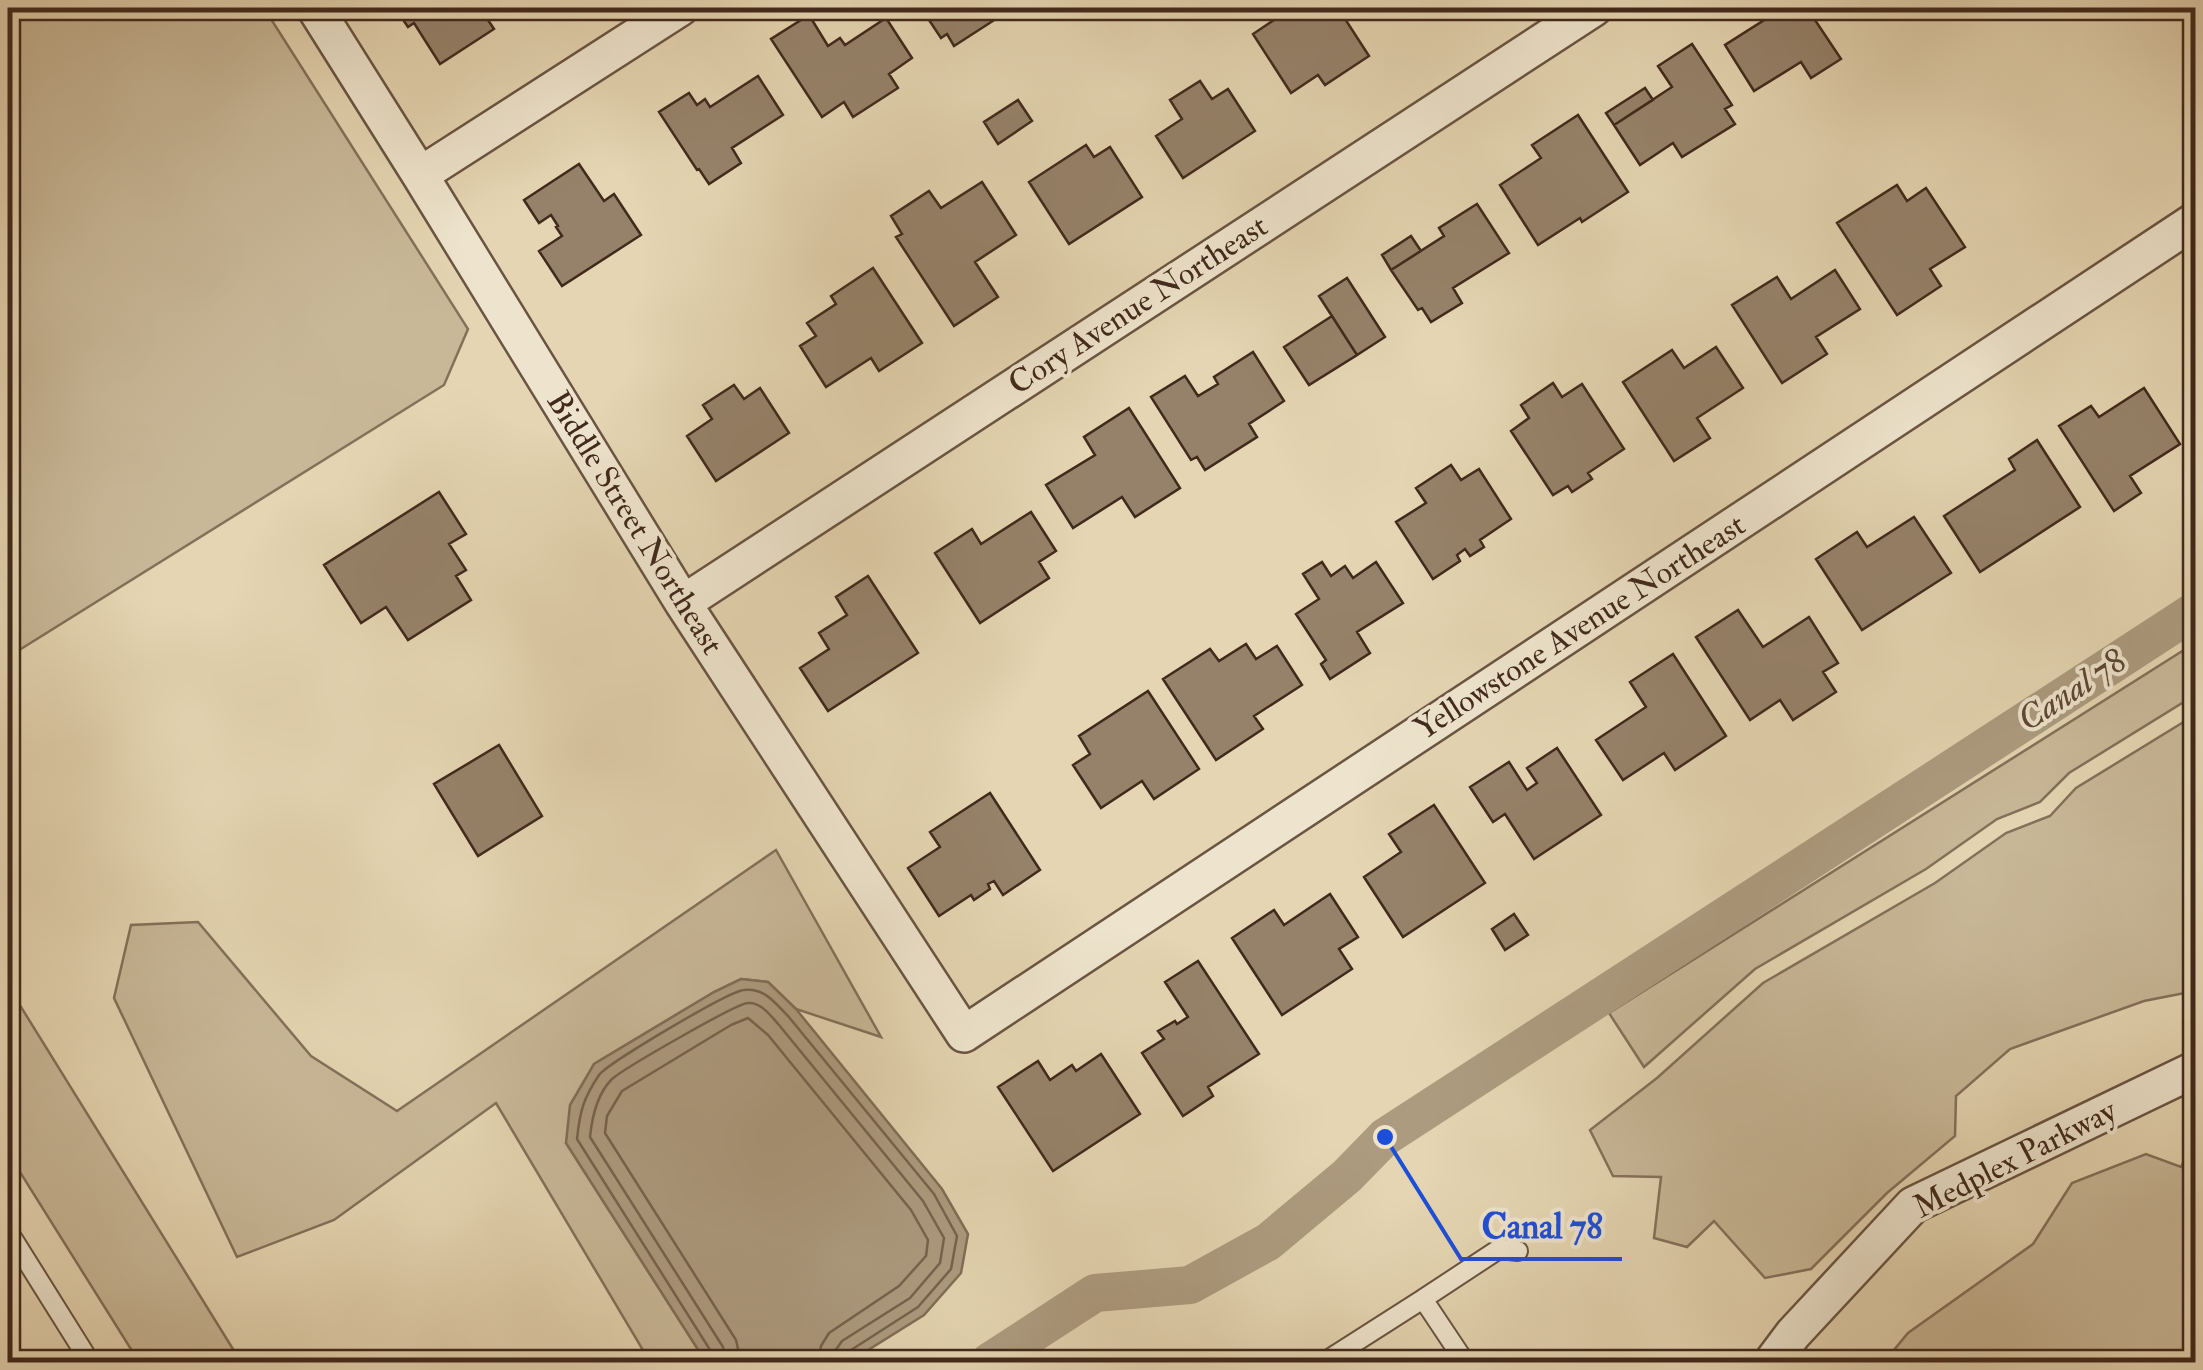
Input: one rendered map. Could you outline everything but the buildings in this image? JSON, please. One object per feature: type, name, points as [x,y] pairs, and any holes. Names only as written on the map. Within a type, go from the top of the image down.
[{"type":"street","name":"Biddle Street Northeast","points":[[314,8],[683,603],[964,1034]]},
{"type":"street","points":[[420,175],[680,8]]},
{"type":"street","name":"Cory Avenue Northeast","points":[[683,603],[1594,8]]},
{"type":"street","name":"Yellowstone Avenue Northeast","points":[[964,1034],[2196,220]]},
{"type":"street","name":"Medplex Parkway","points":[[1772,1362],[1913,1204],[2196,1070]]},
{"type":"lane","points":[[8,1231],[90,1362]]},
{"type":"lane","points":[[1329,1359],[1499,1248],[1518,1251]]},
{"type":"lane","points":[[1423,1299],[1464,1362]]},
{"type":"shaded area","points":[[8,8],[264,8],[468,329],[444,385],[8,657]]},
{"type":"shaded area","points":[[2195,643],[2195,695],[2069,773],[2040,802],[1997,819],[1926,869],[1755,969],[1644,1067],[1609,1013]]},
{"type":"shaded area","points":[[2195,715],[2195,991],[2144,1001],[2010,1049],[1956,1096],[1955,1136],[1887,1193],[1811,1269],[1765,1278],[1714,1221],[1687,1247],[1654,1238],[1661,1177],[1613,1176],[1590,1130],[1657,1078],[1763,983],[1935,883],[2006,833],[2050,816],[2076,788]]},
{"type":"shaded area","points":[[776,850],[881,1037],[796,1009],[768,982],[741,979],[594,1064],[566,1143],[706,1362],[650,1362],[496,1103],[334,1220],[237,1257],[114,998],[131,925],[198,922],[311,1056],[397,1111]]},
{"type":"shaded area","points":[[8,986],[241,1362],[139,1362],[8,1153]]},
{"type":"shaded area","points":[[2195,1138],[2195,1362],[1884,1362],[1908,1333],[2033,1244],[2072,1183],[2146,1154],[2181,1167]]},
{"type":"water","points":[[741,979],[768,982],[796,1009],[942,1189],[968,1234],[961,1273],[924,1315],[849,1362],[706,1362],[566,1143],[570,1105],[594,1064]]},
{"type":"waterway","name":"Canal 78","points":[[989,1362],[1095,1293],[1190,1285],[1268,1242],[1347,1176],[1385,1137],[2196,610]]},
{"type":"place","name":"Canal 78","points":[[1385,1137]]}]
